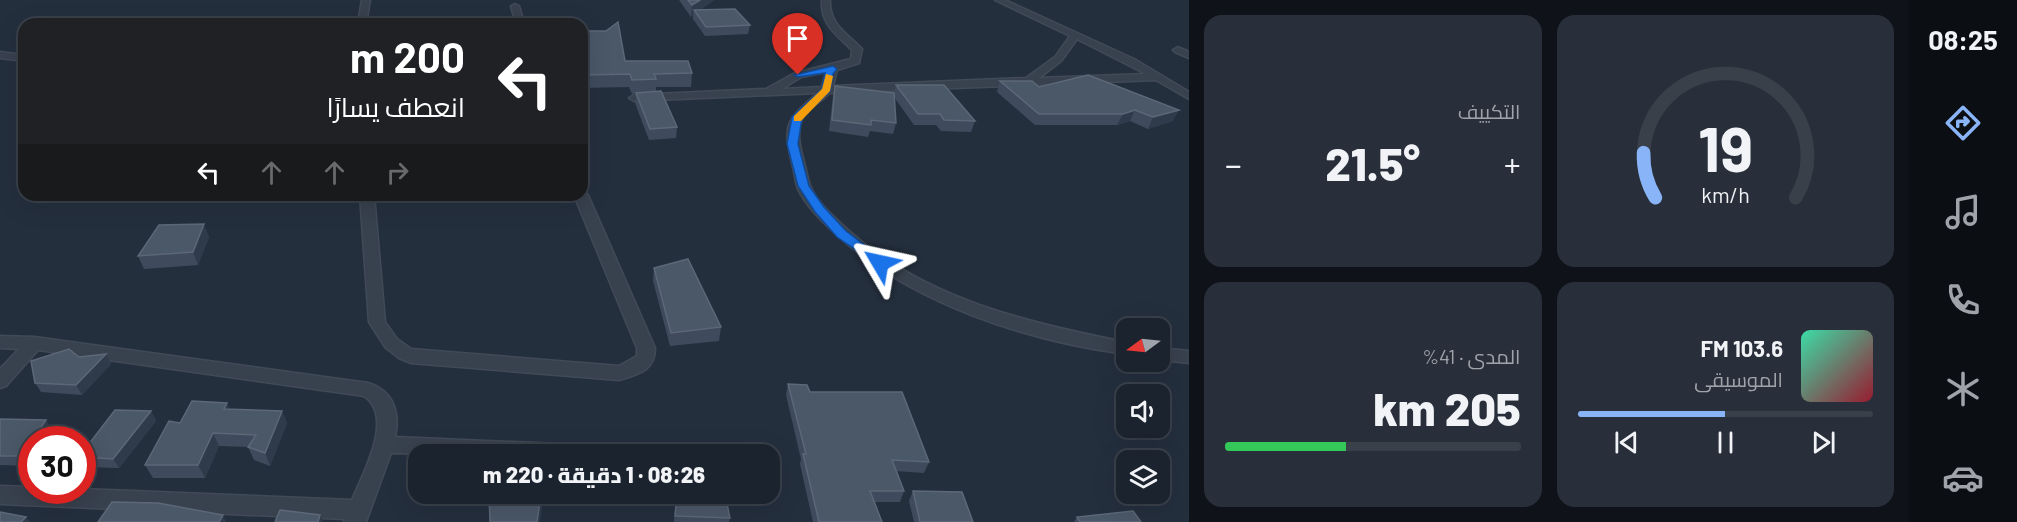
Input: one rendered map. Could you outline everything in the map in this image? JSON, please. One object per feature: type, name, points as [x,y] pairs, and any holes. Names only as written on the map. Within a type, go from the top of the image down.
[{"type":"street","points":[[363,18],[366,0]]},
{"type":"street","points":[[770,92],[798,75],[833,69],[856,61],[857,49],[828,21],[824,12],[826,0]]},
{"type":"street","points":[[999,0],[1131,61],[1189,96]]},
{"type":"street","points":[[515,6],[518,18]]},
{"type":"street","points":[[1028,81],[1058,58],[1076,35]]},
{"type":"street","points":[[1178,50],[1189,55]]},
{"type":"street","points":[[0,55],[18,57]]},
{"type":"street","points":[[833,69],[829,74],[826,89],[797,117],[793,144],[803,186],[819,210],[842,234],[894,272],[956,301],[1006,320],[1056,334],[1116,346]]},
{"type":"street","points":[[634,98],[1158,77]]},
{"type":"street","points":[[367,201],[377,322],[384,338],[397,350],[411,357],[619,373],[634,368],[646,359],[646,348],[584,201]]},
{"type":"street","points":[[0,342],[34,343],[368,390],[378,394],[384,403],[388,421],[357,516],[0,495]]},
{"type":"street","points":[[0,381],[34,343]]},
{"type":"street","points":[[1170,355],[1189,357]]},
{"type":"street","points":[[382,445],[408,446]]},
{"type":"building","points":[[688,0],[700,0],[692,5]]},
{"type":"building","points":[[735,9],[750,25],[706,27],[694,10]]},
{"type":"building","points":[[618,22],[625,61],[688,61],[692,73],[654,74],[656,79],[632,80],[630,74],[588,75],[588,31],[606,31]]},
{"type":"building","points":[[1088,75],[1179,110],[1153,117],[1135,110],[1123,114],[1039,114],[1000,81],[1032,81],[1039,87]]},
{"type":"building","points":[[896,85],[944,85],[975,121],[944,120],[940,114],[918,114]]},
{"type":"building","points":[[835,86],[894,93],[896,123],[871,120],[871,125],[832,120]]},
{"type":"building","points":[[661,91],[677,127],[650,129],[636,93]]},
{"type":"building","points":[[204,224],[193,252],[138,256],[159,225]]},
{"type":"building","points":[[688,259],[721,327],[671,333],[654,268]]},
{"type":"building","points":[[69,349],[79,357],[106,354],[76,385],[35,383],[31,361]]},
{"type":"building","points":[[788,384],[807,385],[810,392],[902,392],[929,462],[892,460],[904,491],[870,491],[882,522],[819,522],[803,454],[806,454]]},
{"type":"building","points":[[192,401],[227,403],[224,409],[282,411],[265,453],[248,447],[256,435],[213,433],[198,465],[145,465],[169,421],[180,423]]},
{"type":"building","points":[[115,410],[151,411],[113,459],[96,458],[96,435]]},
{"type":"building","points":[[0,419],[46,420],[42,426],[18,426],[18,456],[0,456]]},
{"type":"building","points":[[913,491],[962,492],[973,522],[920,522]]},
{"type":"building","points":[[112,502],[158,503],[223,515],[219,522],[98,522]]},
{"type":"building","points":[[489,504],[540,504],[537,522],[490,522]]},
{"type":"building","points":[[676,504],[727,504],[730,518],[675,516]]},
{"type":"building","points":[[280,510],[320,515],[318,522],[275,522]]},
{"type":"building","points":[[1133,511],[1141,522],[1080,522],[1077,517]]},
{"type":"building","points":[[0,512],[26,517],[21,522],[0,522]]},
{"type":"slow traffic","points":[[797,119],[826,89],[829,76]]},
{"type":"route","points":[[798,75],[833,69],[829,74],[826,89],[797,117],[793,144],[803,186],[819,210],[842,234],[880,263]]}]
